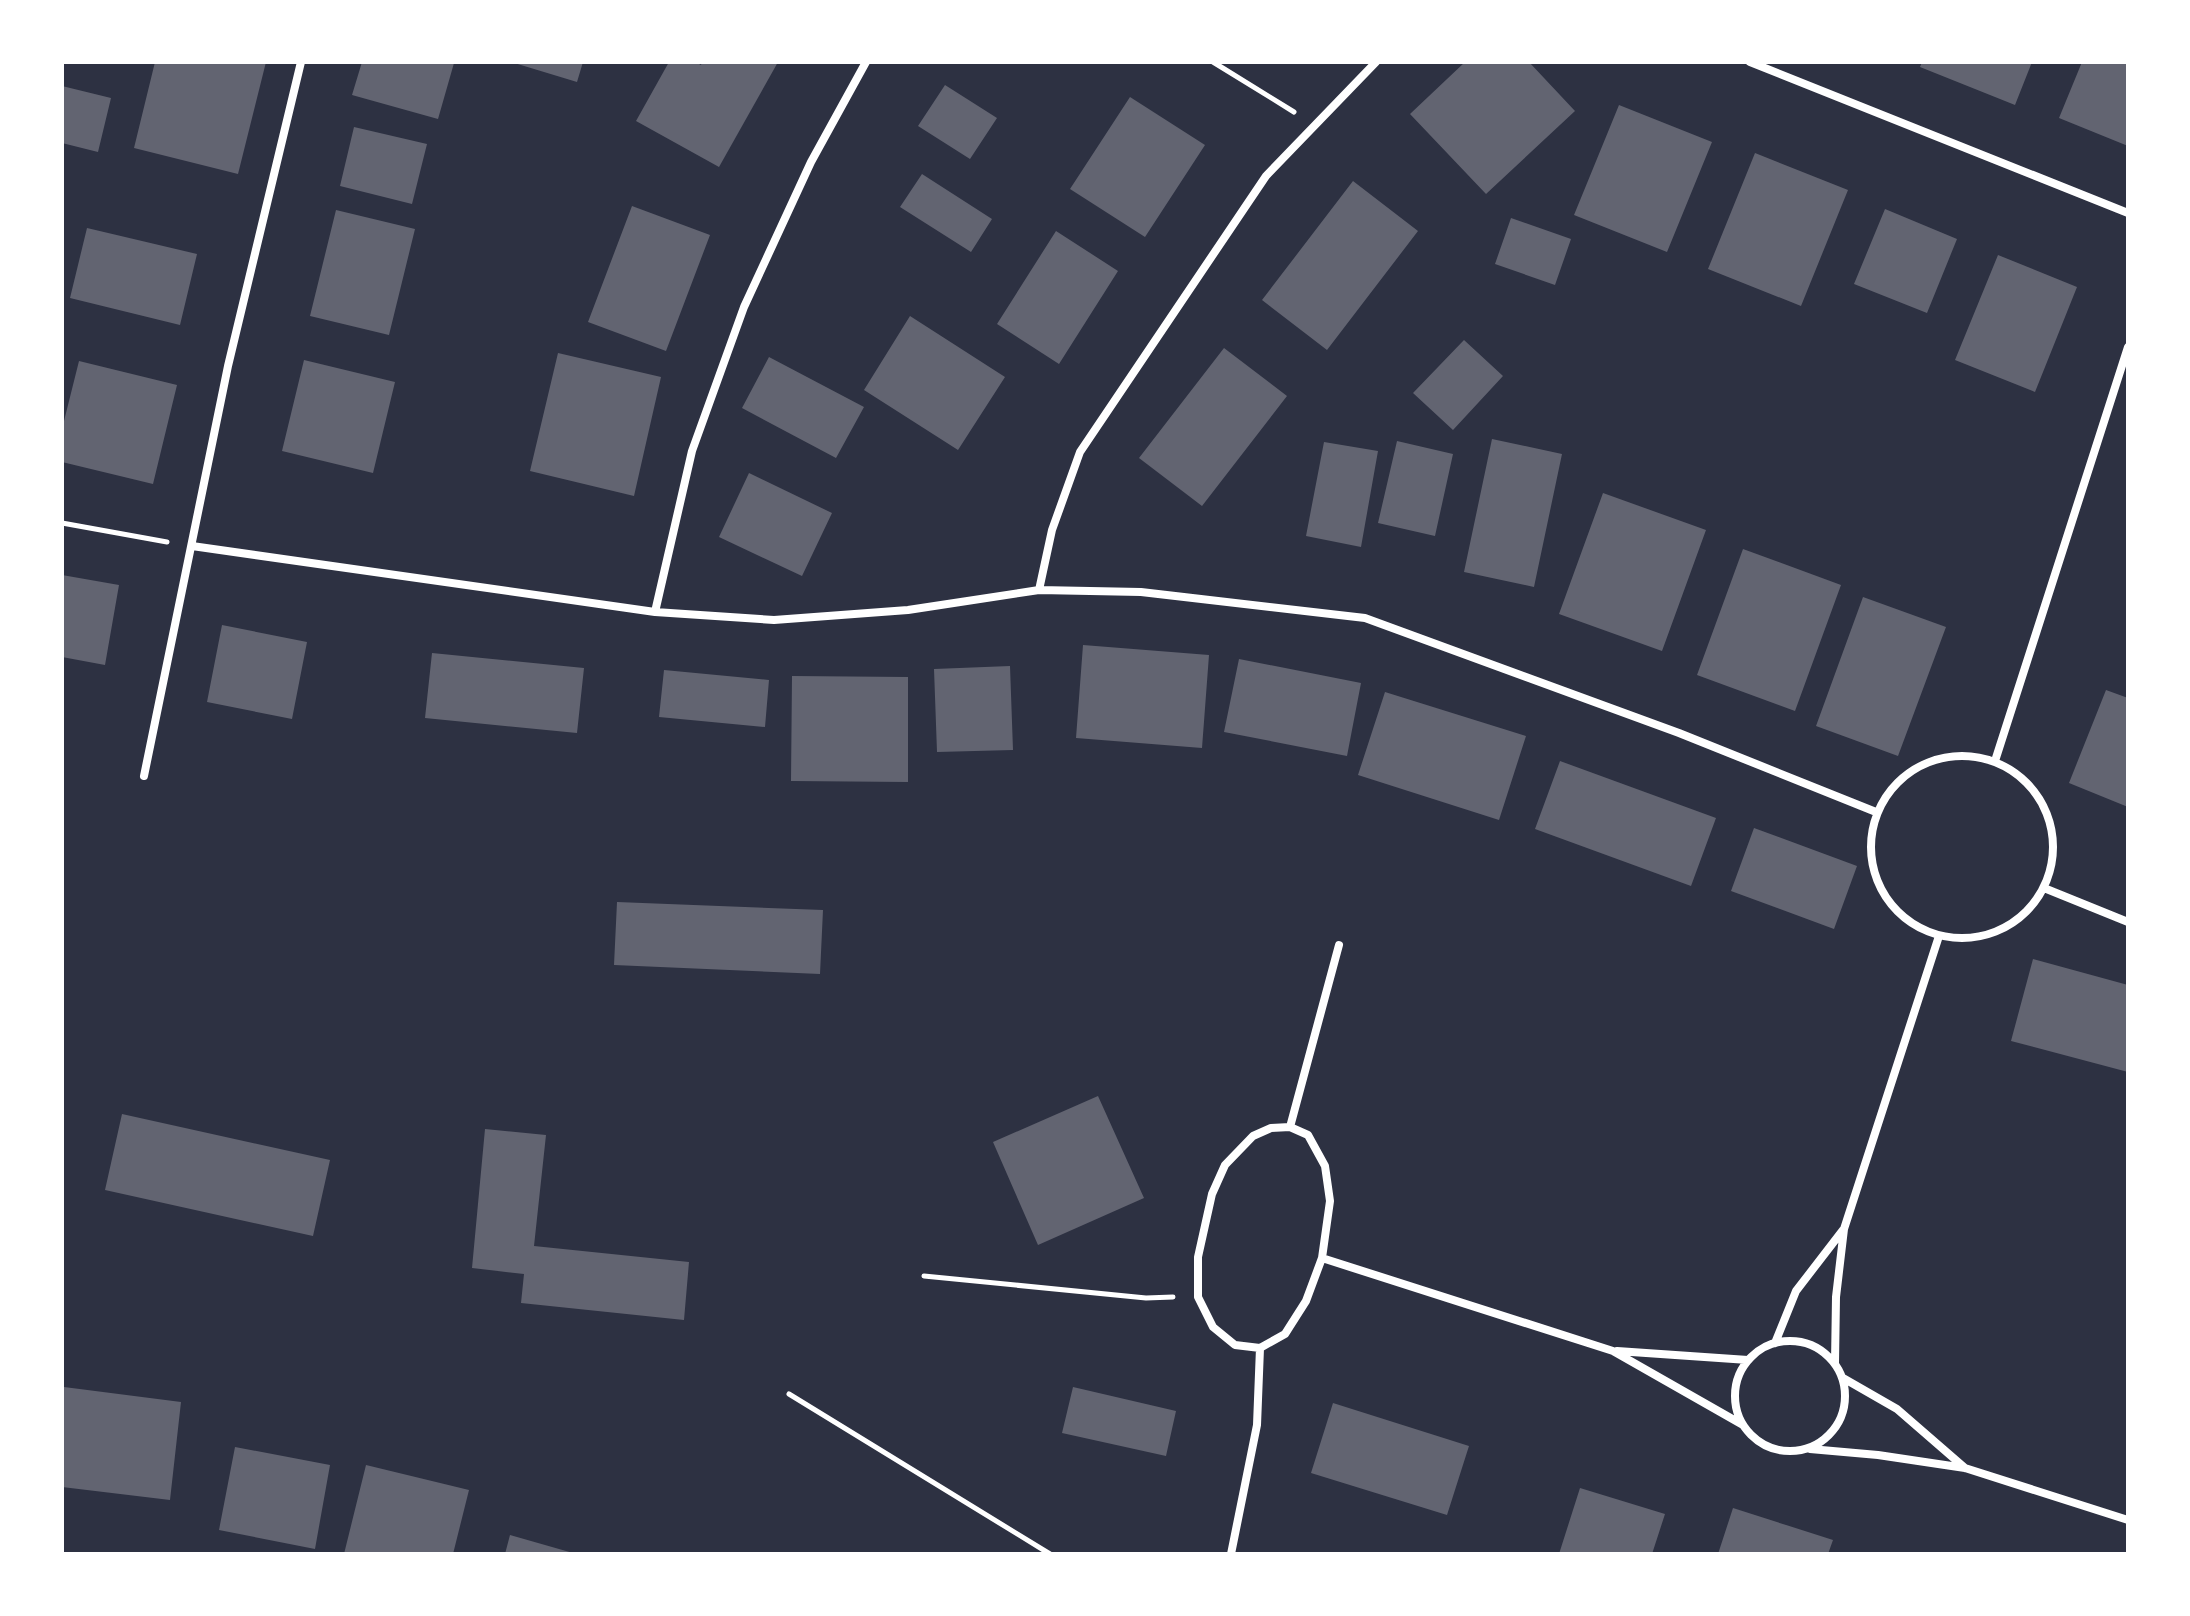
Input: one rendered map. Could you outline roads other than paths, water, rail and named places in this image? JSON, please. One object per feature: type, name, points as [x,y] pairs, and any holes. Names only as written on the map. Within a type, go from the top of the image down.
[{"type":"street","points":[[144,776],[228,366],[301,62]]},
{"type":"street","points":[[655,612],[692,451],[744,307],[811,162],[866,62]]},
{"type":"street","points":[[1039,590],[1052,530],[1080,452],[1266,176],[1376,62]]},
{"type":"street","points":[[1750,62],[2128,213]]},
{"type":"street","points":[[1995,761],[2128,347]]},
{"type":"street","points":[[192,546],[655,612],[774,620],[908,610],[1039,590],[1141,592],[1365,618],[1679,733],[1876,812]]},
{"type":"street","points":[[1967,755],[1995,761],[2021,776],[2041,800],[2052,828],[2053,859],[2044,888],[2026,913],[2000,931],[1970,939],[1939,936],[1910,923],[1887,902],[1873,873],[1869,842],[1876,812],[1891,788],[1912,769],[1939,758],[1967,755]]},
{"type":"street","points":[[2044,888],[2128,922]]},
{"type":"street","points":[[1835,1363],[1836,1297],[1844,1229],[1939,936]]},
{"type":"street","points":[[1290,1127],[1339,945]]},
{"type":"street","points":[[1290,1127],[1308,1135],[1325,1166],[1330,1201],[1322,1258],[1306,1301],[1285,1334],[1260,1348],[1235,1345],[1213,1327],[1198,1297],[1198,1257],[1212,1194],[1225,1165],[1253,1136],[1271,1128],[1290,1127]]},
{"type":"street","points":[[1775,1343],[1796,1291],[1844,1229]]},
{"type":"street","points":[[1322,1258],[1613,1351],[1743,1425],[1756,1439],[1771,1448],[1878,1455],[1965,1468],[2128,1520]]},
{"type":"street","points":[[1743,1425],[1736,1408],[1735,1390],[1739,1374],[1748,1360],[1760,1349],[1775,1343],[1807,1343],[1835,1363],[1843,1378],[1846,1395],[1844,1411],[1836,1426],[1824,1440],[1807,1449]]},
{"type":"street","points":[[1231,1554],[1257,1425],[1260,1348]]},
{"type":"street","points":[[1613,1351],[1748,1360]]},
{"type":"street","points":[[1843,1378],[1897,1409],[1965,1468]]}]
